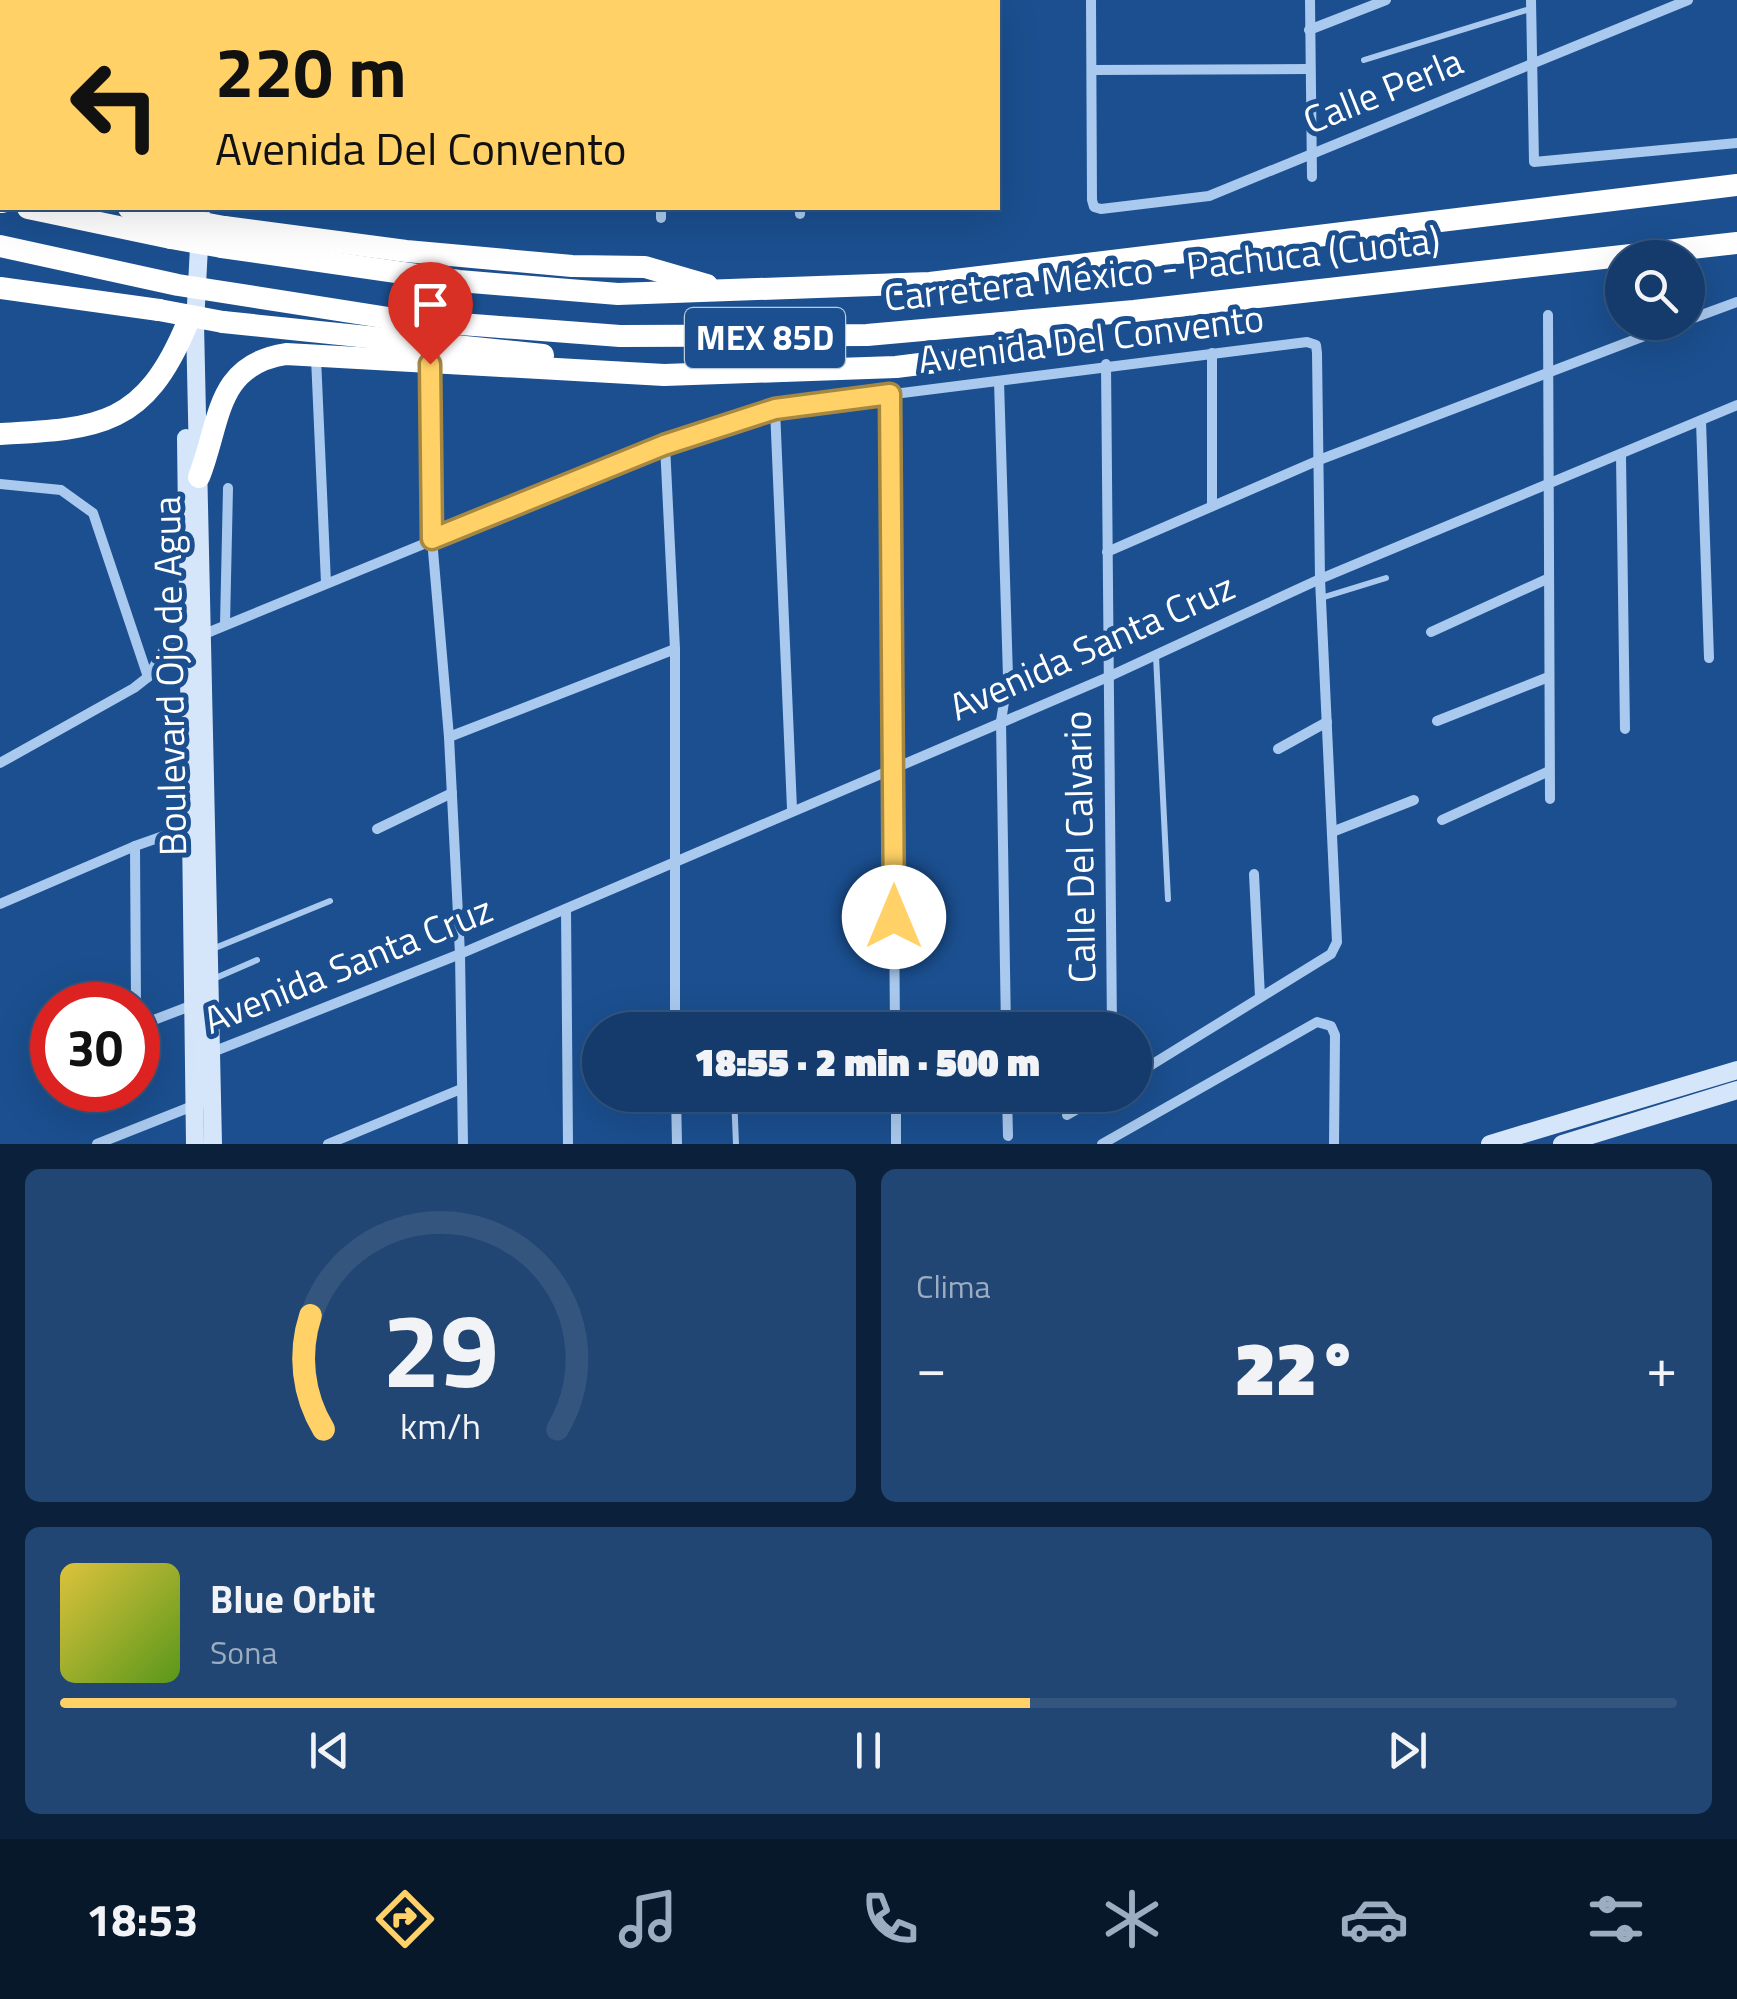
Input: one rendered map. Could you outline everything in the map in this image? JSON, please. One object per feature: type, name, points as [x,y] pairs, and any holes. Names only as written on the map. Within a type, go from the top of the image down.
[{"type":"highway","name":"Carretera México - Pachuca (Cuota)","points":[[51,210],[178,221],[223,237],[458,281],[618,294],[930,284],[1737,185]]},
{"type":"highway","points":[[137,210],[178,221]]},
{"type":"highway","name":"Carretera México - Pachuca (Cuota)","points":[[0,246],[216,292],[395,319],[620,336],[785,338],[1134,311],[1737,243]]},
{"type":"highway","points":[[0,288],[223,322],[609,362],[664,376]]},
{"type":"highway","points":[[199,477],[224,398],[237,373],[258,358],[286,354],[664,376],[896,367],[976,357],[1134,311]]},
{"type":"highway","points":[[0,434],[80,430],[113,418],[168,371],[186,324]]},
{"type":"main road","name":"Boulevard Ojo de Agua","points":[[200,210],[195,324],[199,477],[189,827],[193,1006],[203,1055]]},
{"type":"main road","name":"Boulevard Ojo de Agua","points":[[178,221],[186,324],[193,639],[210,980],[203,1055],[204,1102],[213,1144]]},
{"type":"main road","points":[[1490,1144],[1737,1070]]},
{"type":"main road","points":[[1562,1144],[1737,1090]]},
{"type":"main road","name":"Boulevard Ojo de Agua","points":[[195,1144],[204,1102]]},
{"type":"street","points":[[1091,0],[1092,70],[1308,69]]},
{"type":"street","points":[[1310,0],[1312,177]]},
{"type":"street","points":[[1309,30],[1386,0]]},
{"type":"street","name":"Calle Perla","points":[[1092,70],[1094,208],[1208,196],[1688,0]]},
{"type":"street","points":[[1531,4],[1534,162],[1737,142]]},
{"type":"street","points":[[1705,313],[1737,302]]},
{"type":"street","points":[[1548,315],[1545,484],[1550,799]]},
{"type":"street","points":[[1107,552],[1319,460],[1633,340]]},
{"type":"street","name":"Avenida Del Convento","points":[[0,763],[148,676],[163,651],[664,445],[775,409],[1106,364],[1307,342],[1316,345],[1319,460]]},
{"type":"street","points":[[1212,353],[1212,506]]},
{"type":"street","points":[[316,357],[326,584]]},
{"type":"street","points":[[430,364],[432,539],[449,737],[460,954],[462,1144]]},
{"type":"street","name":"Calle Del Calvario","points":[[1106,364],[1112,1012]]},
{"type":"street","points":[[999,381],[1008,677],[1001,721],[1006,1012]]},
{"type":"street","points":[[890,394],[895,1012]]},
{"type":"street","name":"Avenida Santa Cruz","points":[[203,1055],[460,954],[1108,677],[1320,579],[1737,405]]},
{"type":"street","points":[[775,409],[792,809]]},
{"type":"street","points":[[1701,421],[1709,658]]},
{"type":"street","points":[[664,445],[675,649],[675,1012]]},
{"type":"street","points":[[1621,456],[1626,729]]},
{"type":"street","points":[[1152,1065],[1331,954],[1336,942],[1320,579],[1319,460]]},
{"type":"street","points":[[0,484],[62,490],[93,514],[148,676]]},
{"type":"street","points":[[226,626],[228,488]]},
{"type":"street","points":[[1430,632],[1547,579]]},
{"type":"street","points":[[449,737],[675,649]]},
{"type":"street","points":[[1437,721],[1546,678]]},
{"type":"street","points":[[1278,750],[1327,722]]},
{"type":"street","points":[[1442,820],[1547,772]]},
{"type":"street","points":[[377,829],[452,793]]},
{"type":"street","points":[[1332,832],[1414,800]]},
{"type":"street","points":[[0,904],[189,827]]},
{"type":"street","points":[[135,846],[136,982]]},
{"type":"street","points":[[1254,874],[1260,998]]},
{"type":"street","points":[[566,908],[568,1144]]},
{"type":"street","points":[[160,1018],[193,1006]]},
{"type":"street","points":[[1102,1144],[1317,1022],[1330,1026],[1335,1034],[1334,1144]]},
{"type":"street","points":[[328,1144],[461,1089]]},
{"type":"street","points":[[97,1144],[204,1102]]},
{"type":"street","points":[[676,1112],[677,1144]]},
{"type":"street","points":[[896,1112],[896,1144]]},
{"type":"street","points":[[1008,1112],[1008,1136]]},
{"type":"street","points":[[1067,1116],[1074,1112]]},
{"type":"lane","points":[[1364,60],[1531,4]]},
{"type":"lane","points":[[1321,598],[1386,578]]},
{"type":"lane","points":[[1156,654],[1168,899]]},
{"type":"lane","points":[[209,950],[330,900]]},
{"type":"lane","points":[[210,980],[257,960]]},
{"type":"lane","points":[[735,1112],[736,1144]]},
{"type":"route","points":[[430,364],[432,539],[664,445],[775,409],[890,394],[894,917]]}]
